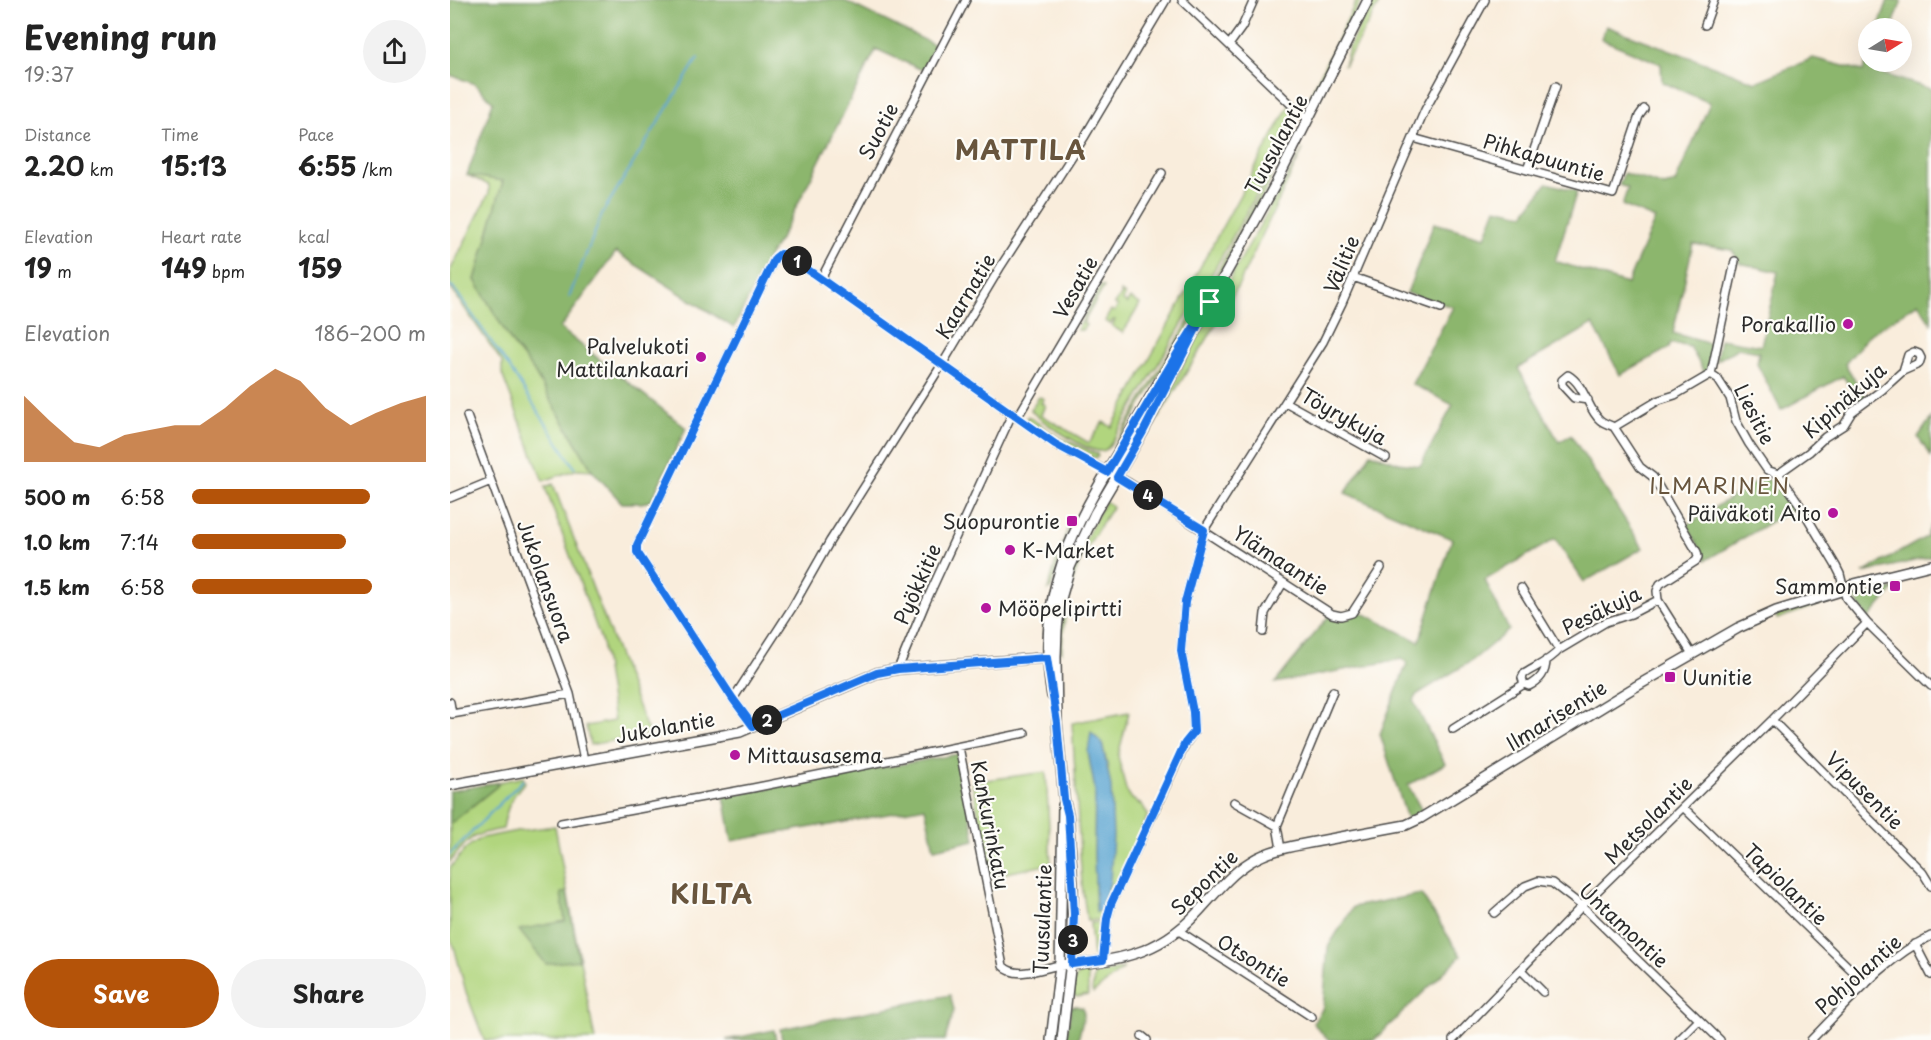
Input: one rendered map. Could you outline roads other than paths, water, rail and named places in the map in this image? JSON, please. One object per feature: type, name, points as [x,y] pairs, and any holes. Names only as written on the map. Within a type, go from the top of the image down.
[{"type":"main road","name":"Tuusulantie","points":[[1052,658],[1060,602],[1070,567],[1088,527],[1143,432],[1210,302],[1274,187],[1368,0]]},
{"type":"main road","name":"Tuusulantie","points":[[1062,1040],[1072,964],[1073,887],[1052,658],[1052,600],[1061,564],[1078,522],[1210,302]]},
{"type":"main road","name":"Ilmarisentie","points":[[1281,849],[1406,825],[1738,628],[1776,611],[1844,590],[1854,584],[1931,565]]},
{"type":"main road","name":"Ilmarisentie","points":[[1844,590],[1855,590],[1931,571]]},
{"type":"main road","name":"Jukolantie","points":[[450,785],[740,732],[865,676],[898,669],[1052,658]]},
{"type":"main road","name":"Tuusulantie","points":[[1051,1040],[1060,964],[1064,799]]},
{"type":"main road","name":"Sepontie","points":[[1060,964],[1103,960],[1144,951],[1179,931],[1229,879],[1249,862],[1281,849]]},
{"type":"street","name":"Suotie","points":[[821,279],[966,0]]},
{"type":"street","name":"Kaarnatie","points":[[733,699],[792,608],[830,541],[942,366],[996,274],[1085,136],[1166,0]]},
{"type":"street","points":[[1182,0],[1308,118]]},
{"type":"street","points":[[1229,45],[1242,27],[1254,0]]},
{"type":"street","name":"Välitie","points":[[1103,960],[1107,919],[1111,904],[1185,743],[1194,732],[1193,712],[1181,651],[1185,602],[1204,530],[1323,342],[1425,110],[1485,0]]},
{"type":"street","points":[[1705,25],[1714,0]]},
{"type":"street","points":[[1527,170],[1556,86]]},
{"type":"street","name":"Pihkapuuntie","points":[[1413,138],[1613,194],[1639,116],[1644,109]]},
{"type":"street","name":"Vesatie","points":[[1015,416],[1162,173]]},
{"type":"street","points":[[1613,194],[1623,196]]},
{"type":"street","points":[[753,726],[637,552],[637,545],[775,258],[780,254],[787,255],[1055,444],[1117,477]]},
{"type":"street","points":[[1614,427],[1659,400],[1675,395],[1711,375],[1735,261]]},
{"type":"street","points":[[1353,278],[1441,308]]},
{"type":"street","name":"Kipinäkuja","points":[[1778,474],[1844,425],[1852,412],[1903,371]]},
{"type":"street","name":"Liesitie","points":[[1711,375],[1717,378],[1730,398],[1736,421],[1755,453],[1767,470],[1778,474],[1798,502],[1836,566],[1844,590]]},
{"type":"street","points":[[1588,400],[1599,420],[1614,427],[1640,467],[1653,477],[1697,552],[1696,561],[1660,584],[1657,591],[1658,600],[1692,654]]},
{"type":"street","name":"Töyrykuja","points":[[1285,402],[1386,458]]},
{"type":"street","name":"Jukolansuora","points":[[467,416],[570,694],[584,760]]},
{"type":"street","name":"Pyökkitie","points":[[898,669],[925,604],[1015,416]]},
{"type":"street","name":"Ylämaantie","points":[[1117,477],[1204,530],[1332,614],[1341,616],[1352,613],[1381,568]]},
{"type":"street","points":[[450,498],[491,481]]},
{"type":"street","points":[[1263,632],[1265,613],[1282,583]]},
{"type":"street","name":"Pesäkuja","points":[[1521,588],[1558,650]]},
{"type":"street","points":[[1844,590],[1845,598],[1867,623],[1931,686]]},
{"type":"street","name":"Pesäkuja","points":[[1546,660],[1546,667],[1539,680],[1529,686],[1524,684],[1522,678],[1524,674],[1546,660],[1554,656],[1558,650],[1606,622],[1631,614],[1658,600]]},
{"type":"street","name":"Metsolantie","points":[[1453,1040],[1582,906],[1684,808],[1867,623]]},
{"type":"street","points":[[1453,729],[1524,684]]},
{"type":"street","points":[[1281,849],[1278,826],[1333,691]]},
{"type":"street","points":[[450,702],[452,714],[570,694]]},
{"type":"street","name":"Vipusentie","points":[[1772,720],[1923,873],[1931,886]]},
{"type":"street","points":[[959,747],[1025,733]]},
{"type":"street","name":"Kankurinkatu","points":[[561,823],[959,747],[1003,966],[1010,971],[1021,972],[1060,964]]},
{"type":"street","points":[[1234,802],[1278,826]]},
{"type":"street","name":"Tapiolantie","points":[[1684,808],[1866,984]]},
{"type":"street","name":"Untamontie","points":[[1494,913],[1525,886],[1538,881],[1552,884],[1582,906],[1720,1040]]},
{"type":"street","name":"Otsontie","points":[[1179,931],[1312,1017]]},
{"type":"street","name":"Pohjolantie","points":[[1811,1040],[1866,984],[1915,944],[1931,936]]},
{"type":"street","points":[[1915,944],[1931,975]]},
{"type":"street","points":[[1521,970],[1543,992]]},
{"type":"street","points":[[1679,1040],[1700,1020]]},
{"type":"water","points":[[1091,732],[1102,743],[1111,786],[1113,836],[1110,882],[1102,911],[1096,912],[1095,790],[1088,752]]},
{"type":"waterway","points":[[569,297],[603,212],[698,58]]},
{"type":"waterway","points":[[450,286],[453,287],[509,367],[575,468]]},
{"type":"waterway","points":[[450,854],[523,780]]},
{"type":"place","name":"Porakallio","points":[[1848,324]]},
{"type":"place","name":"Palvelukoti Mattilankaari","points":[[701,357]]},
{"type":"place","name":"Päiväkoti Aito","points":[[1833,513]]},
{"type":"place","name":"Suopurontie","points":[[1072,521]]},
{"type":"place","name":"K-Market","points":[[1010,550]]},
{"type":"place","name":"Sammontie","points":[[1895,586]]},
{"type":"place","name":"Mööpelipirtti","points":[[986,608]]},
{"type":"place","name":"Uunitie","points":[[1670,677]]},
{"type":"place","name":"Mittausasema","points":[[735,755]]},
{"type":"district","name":"MATTILA","points":[[1021,149]]},
{"type":"district","name":"ILMARINEN","points":[[1720,484]]},
{"type":"district","name":"KILTA","points":[[712,893]]}]
